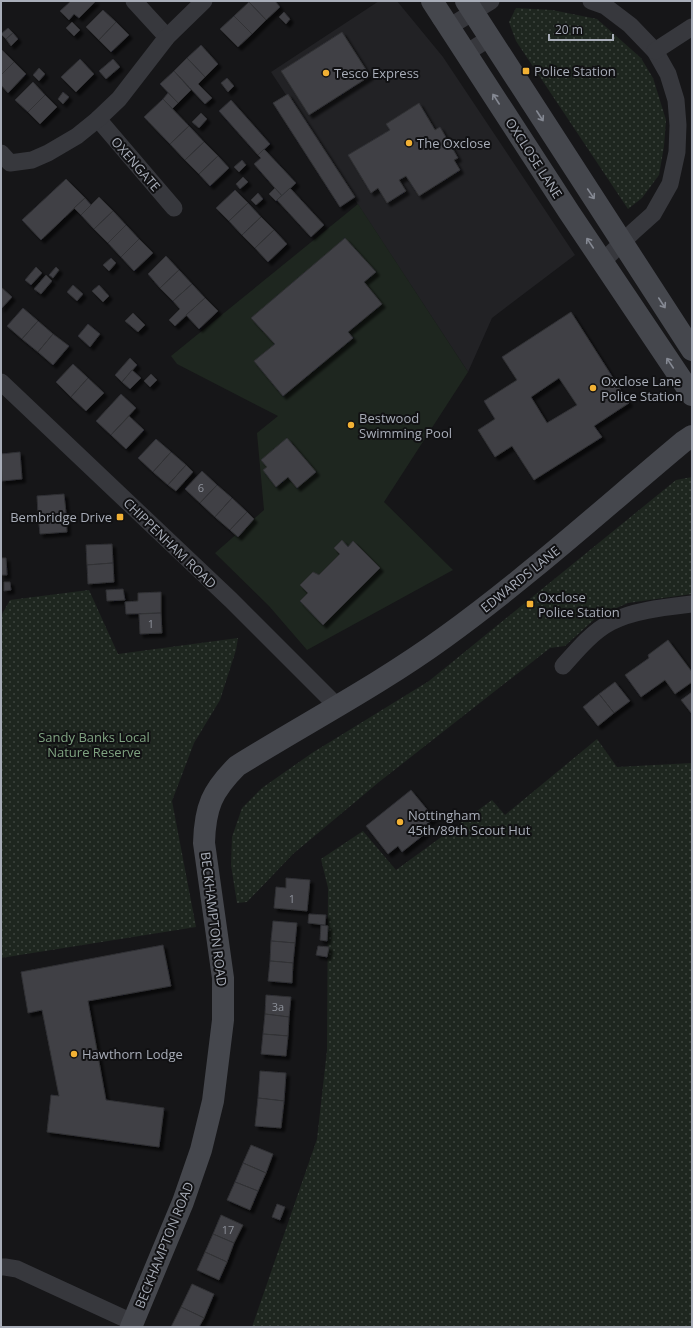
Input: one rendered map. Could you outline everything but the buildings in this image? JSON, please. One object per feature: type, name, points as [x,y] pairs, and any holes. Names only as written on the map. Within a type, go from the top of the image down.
[{"type":"street","points":[[134,1],[167,37]]},
{"type":"street","points":[[1,153],[10,163],[32,160],[48,153],[77,136],[98,119],[118,99],[167,37],[204,1]]},
{"type":"street","name":"OXCLOSE LANE","points":[[424,1],[449,27]]},
{"type":"street","name":"OXCLOSE LANE","points":[[432,1],[602,262],[692,395]]},
{"type":"street","points":[[591,1],[605,6],[630,25],[655,52],[668,74],[676,100],[678,125],[677,152],[670,184],[653,214],[602,262]]},
{"type":"street","points":[[449,27],[477,5],[490,38],[692,350]]},
{"type":"street","points":[[655,52],[692,27]]},
{"type":"street","points":[[466,53],[490,38]]},
{"type":"street","name":"OXENGATE","points":[[98,119],[174,208]]},
{"type":"street","name":"CHIPPENHAM ROAD","points":[[1,382],[231,600],[337,706]]},
{"type":"street","name":"EDWARDS LANE","points":[[337,706],[393,673],[445,637],[515,584],[678,446],[692,436]]},
{"type":"street","points":[[563,666],[596,633],[611,622],[632,614],[692,604]]},
{"type":"street","name":"BECKHAMPTON ROAD","points":[[131,1325],[183,1202],[201,1150],[213,1101],[223,1020],[223,978],[204,843],[205,823],[208,808],[213,795],[223,780],[237,766],[337,706]]},
{"type":"street","points":[[1,1268],[17,1269],[131,1325]]},
{"type":"shaded area","points":[[379,1],[397,1],[443,57],[575,255],[492,318],[468,372],[271,72]]},
{"type":"green space","points":[[516,8],[552,10],[597,19],[641,58],[653,78],[666,120],[664,146],[659,175],[642,198],[628,209],[516,41],[509,22]]},
{"type":"green space","name":"Bestwood Swimming Pool","points":[[358,204],[468,372],[384,502],[453,570],[307,650],[269,606],[215,553],[264,510],[257,433],[278,416],[177,364],[171,356]]},
{"type":"green space","points":[[692,477],[692,594],[628,603],[598,616],[565,646],[550,648],[379,782],[293,854],[247,902],[237,903],[231,865],[232,837],[242,808],[262,788],[312,753],[429,681],[676,480]]},
{"type":"green space","name":"Sandy Banks Local Nature Reserve","points":[[89,590],[118,654],[238,638],[236,650],[220,700],[194,743],[172,801],[196,927],[1,958],[1,616],[10,600]]},
{"type":"green space","points":[[597,739],[617,767],[692,763],[692,1327],[252,1327],[317,1139],[327,1050],[328,888],[321,859],[363,831],[396,870],[492,800],[505,815]]},
{"type":"place","name":"Police Station","points":[[526,71]]},
{"type":"place","name":"Tesco Express","points":[[326,73]]},
{"type":"place","name":"The Oxclose","points":[[409,143]]},
{"type":"place","name":"Oxclose Lane Police Station","points":[[593,388]]},
{"type":"place","name":"Bestwood Swimming Pool","points":[[351,425]]},
{"type":"place","name":"Bembridge Drive","points":[[120,517]]},
{"type":"place","name":"Oxclose Police Station","points":[[530,604]]},
{"type":"place","name":"Nottingham 45th/89th Scout Hut","points":[[400,822]]},
{"type":"place","name":"Hawthorn Lodge","points":[[74,1054]]}]
